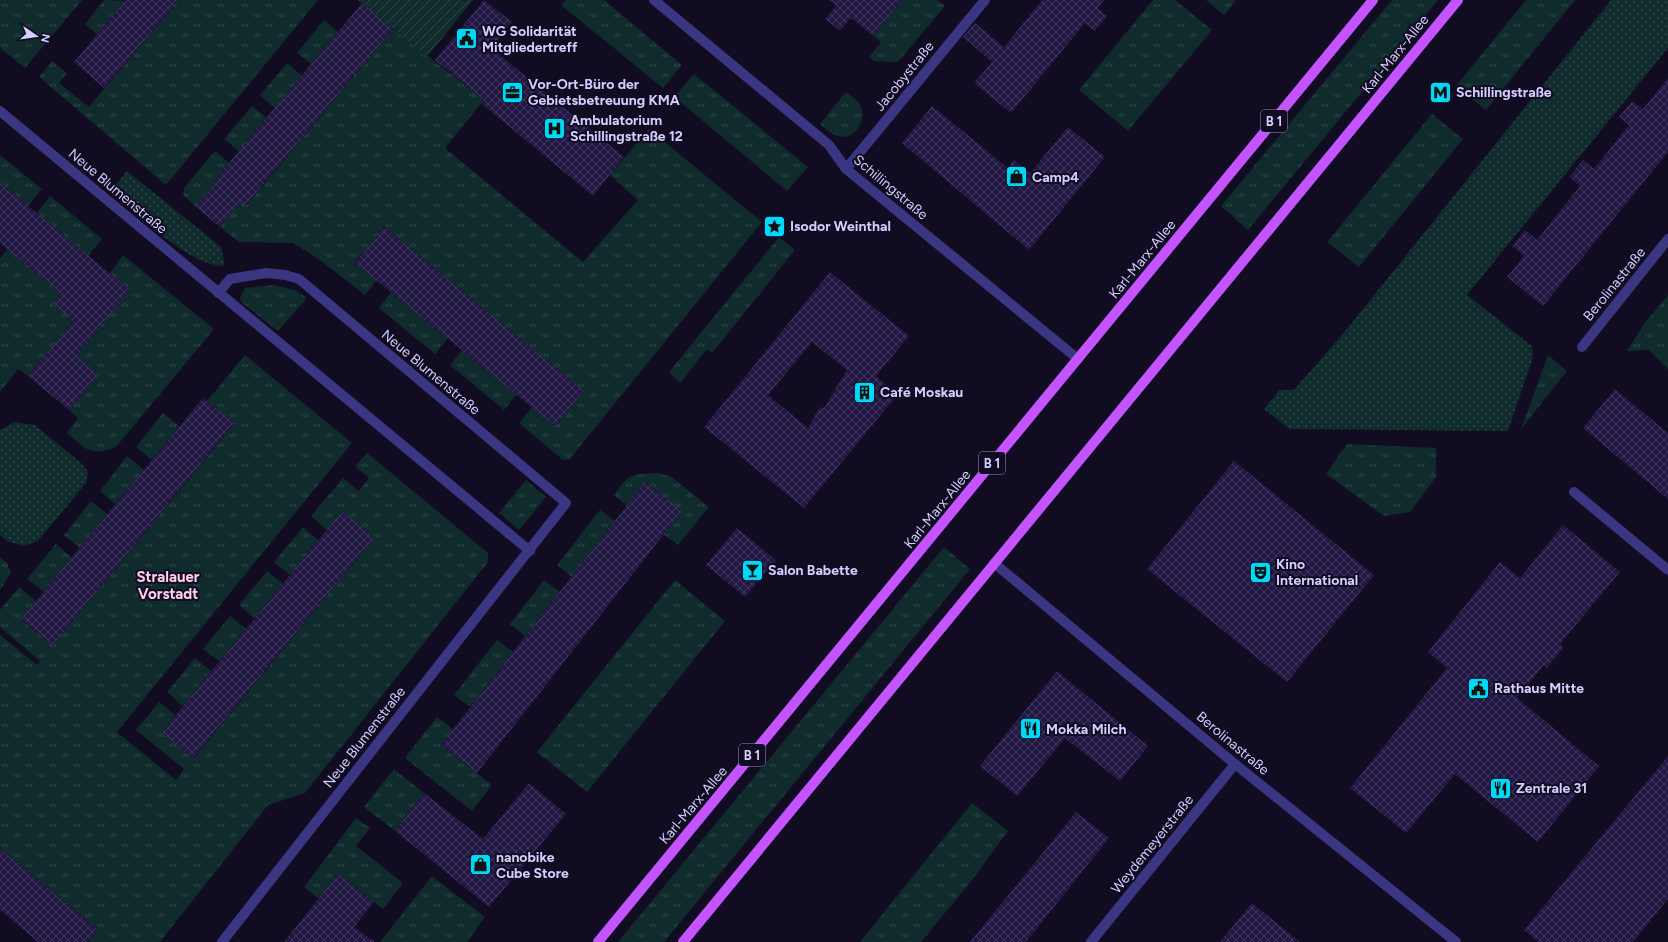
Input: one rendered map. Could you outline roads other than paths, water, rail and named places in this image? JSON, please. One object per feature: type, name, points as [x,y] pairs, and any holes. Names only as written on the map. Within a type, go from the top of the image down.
[{"type":"main road","name":"Karl-Marx-Allee","points":[[598,942],[1373,0]]},
{"type":"main road","name":"Karl-Marx-Allee","points":[[683,942],[1458,0]]},
{"type":"street","name":"Schillingstraße","points":[[654,0],[829,145],[846,169],[1078,359]]},
{"type":"street","name":"Jacobystraße","points":[[846,169],[984,0]]},
{"type":"street","name":"Neue Blumenstraße","points":[[0,111],[530,551]]},
{"type":"street","name":"Berolinastraße","points":[[1582,347],[1668,239]]},
{"type":"street","name":"Neue Blumenstraße","points":[[218,292],[230,279],[266,273],[285,275],[299,279],[566,503],[530,551],[222,942]]},
{"type":"street","points":[[1574,492],[1668,570]]},
{"type":"street","name":"Berolinastraße","points":[[994,563],[1236,764],[1456,942]]},
{"type":"street","name":"Weydemeyerstraße","points":[[1091,942],[1236,764]]},
{"type":"place","name":"WG Solidarität Mitgliedertreff","points":[[467,39]]},
{"type":"place","name":"Vor-Ort-Büro der Gebietsbetreuung KMA","points":[[512,92]]},
{"type":"place","name":"Schillingstraße","points":[[1441,92]]},
{"type":"place","name":"Ambulatorium Schillingstraße 12","points":[[555,128]]},
{"type":"place","name":"Camp4","points":[[1016,177]]},
{"type":"place","name":"Isodor Weinthal","points":[[775,226]]},
{"type":"place","name":"Café Moskau","points":[[864,392]]},
{"type":"place","name":"Salon Babette","points":[[752,570]]},
{"type":"place","name":"Kino International","points":[[1261,572]]},
{"type":"place","name":"Rathaus Mitte","points":[[1478,688]]},
{"type":"place","name":"Mokka Milch","points":[[1031,729]]},
{"type":"place","name":"Zentrale 31","points":[[1500,788]]},
{"type":"place","name":"nanobike Cube Store","points":[[480,865]]},
{"type":"district","name":"Stralauer Vorstadt","points":[[168,586]]}]
